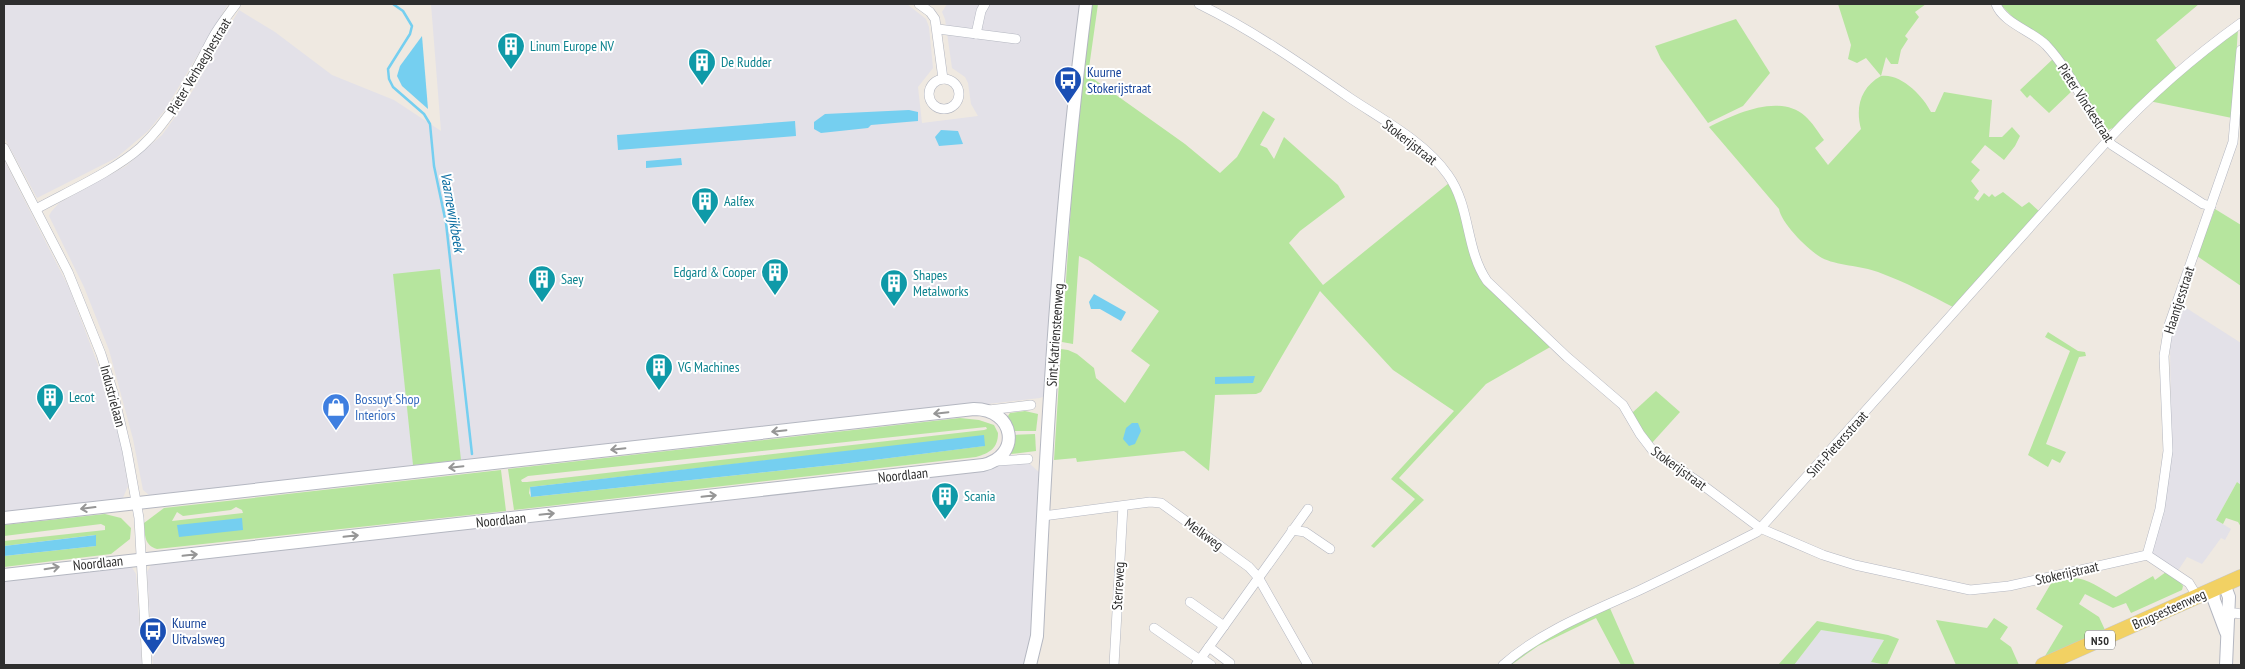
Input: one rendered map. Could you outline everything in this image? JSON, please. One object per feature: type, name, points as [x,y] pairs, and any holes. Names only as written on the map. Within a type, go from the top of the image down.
[{"type":"main road","name":"Brugsesteenweg","points":[[2043,665],[2241,577]]},
{"type":"street","name":"Pieter Verhaeghestraat","points":[[36,209],[124,160],[141,147],[170,115],[193,77],[213,37],[236,4]]},
{"type":"street","points":[[919,4],[930,12],[935,19],[938,29],[943,79]]},
{"type":"street","points":[[976,34],[981,11],[985,4]]},
{"type":"street","name":"Sint-Katriensteenweg","points":[[1030,665],[1037,636],[1048,414],[1067,166],[1086,4]]},
{"type":"street","name":"Stokerijstraat","points":[[1199,4],[1266,40],[1418,145],[1440,166],[1456,189],[1464,210],[1479,270],[1487,281],[1567,356],[1623,405],[1640,434],[1653,451],[1760,528],[1823,555],[1855,566],[1970,590],[2009,586],[2147,555]]},
{"type":"street","name":"Pieter Vinckestraat","points":[[1996,4],[2006,17],[2043,43],[2056,56],[2071,77],[2112,145],[2203,204],[2211,206]]},
{"type":"street","points":[[2108,140],[2164,83],[2202,51],[2241,23]]},
{"type":"street","points":[[938,29],[1016,38]]},
{"type":"street","name":"Haantjesstraat","points":[[2147,555],[2160,509],[2168,451],[2164,356],[2169,325],[2233,142],[2241,50]]},
{"type":"street","name":"Sint-Pietersstraat","points":[[1503,665],[1527,646],[1572,621],[1700,562],[1760,528],[2108,140]]},
{"type":"street","name":"Industrielaan","points":[[4,148],[68,272],[101,354],[113,392],[136,503],[147,665]]},
{"type":"street","points":[[4,518],[974,409],[989,410],[1031,405]]},
{"type":"street","points":[[989,410],[1002,418],[1008,433],[1007,449],[997,461]]},
{"type":"street","name":"Noordlaan","points":[[4,575],[962,468],[997,461],[1028,459]]},
{"type":"street","name":"Melkweg","points":[[1044,516],[1150,502],[1160,504],[1249,567],[1258,577],[1308,665]]},
{"type":"street","name":"Sterreweg","points":[[1114,665],[1123,506]]},
{"type":"street","points":[[1199,661],[1308,508]]},
{"type":"street","points":[[1292,530],[1305,532],[1330,549]]},
{"type":"street","points":[[2147,555],[2189,583],[2197,596]]},
{"type":"street","points":[[2219,587],[2230,597],[2231,617],[2227,634],[2226,665]]},
{"type":"street","points":[[1190,602],[1224,626]]},
{"type":"street","points":[[1154,628],[1199,661],[1212,665]]},
{"type":"street","points":[[1209,647],[1230,663],[1228,665]]},
{"type":"shaded area","points":[[4,4],[228,4],[165,110],[148,131],[116,158],[37,198],[4,137]]},
{"type":"shaded area","points":[[431,4],[907,4],[926,19],[929,27],[933,68],[918,87],[922,123],[978,116],[971,104],[968,83],[965,77],[952,68],[945,19],[942,12],[947,4],[1080,4],[1061,165],[1047,389],[1045,396],[754,431],[235,489],[149,495],[143,490],[133,439],[109,350],[84,287],[49,216],[51,212],[59,203],[126,166],[162,135],[186,102],[239,10],[275,32],[332,75],[394,100],[441,131]]},
{"type":"shaded area","points":[[4,160],[69,288],[106,386],[122,449],[128,486],[122,500],[4,515]]},
{"type":"shaded area","points":[[2180,304],[2241,343],[2241,485],[2237,482],[2216,520],[2231,529],[2225,540],[2221,538],[2202,564],[2187,557],[2177,572],[2153,556],[2152,550],[2171,430],[2170,343]]},
{"type":"shaded area","points":[[1020,463],[1030,464],[1040,473],[1033,627],[1025,665],[153,665],[147,572],[153,562]]},
{"type":"shaded area","points":[[131,566],[136,574],[142,665],[4,665],[4,578]]},
{"type":"shaded area","points":[[1821,630],[1884,640],[1872,662],[1883,665],[1794,665]]},
{"type":"green space","points":[[1092,4],[1098,4],[1088,75],[1185,144],[1220,173],[1237,157],[1263,111],[1275,119],[1260,145],[1267,148],[1274,159],[1284,137],[1338,185],[1345,197],[1300,231],[1289,243],[1323,285],[1449,183],[1454,190],[1477,271],[1552,346],[1486,384],[1399,478],[1424,500],[1374,548],[1371,546],[1415,499],[1391,479],[1454,411],[1393,370],[1320,291],[1261,392],[1256,394],[1215,395],[1209,471],[1184,451],[1077,462],[1076,458],[1054,460],[1061,349],[1077,354],[1094,368],[1096,378],[1125,403],[1150,365],[1131,351],[1159,311],[1088,260],[1079,256],[1073,344],[1062,342],[1075,143]]},
{"type":"green space","points":[[1838,4],[1926,4],[1915,12],[1919,17],[1905,36],[1908,39],[1901,50],[1898,64],[1891,64],[1886,57],[1881,76],[1866,58],[1857,63],[1848,59],[1851,45]]},
{"type":"green space","points":[[2000,4],[2199,4],[2156,40],[2177,69],[2117,126],[2106,131],[2079,85]]},
{"type":"green space","points":[[1736,19],[1770,73],[1743,106],[1708,123],[1661,59],[1655,46]]},
{"type":"green space","points":[[2238,29],[2232,118],[2149,101]]},
{"type":"green space","points":[[2054,58],[2074,89],[2049,113],[2030,95],[2027,98],[2020,90]]},
{"type":"green space","points":[[1881,76],[1889,76],[1904,82],[1923,99],[1931,112],[1935,112],[1944,92],[1992,100],[1989,137],[2002,137],[2012,127],[2020,136],[2004,160],[1985,145],[1971,162],[1980,170],[1971,181],[1979,191],[1974,198],[1978,201],[1984,193],[1989,197],[1992,194],[1995,197],[2003,192],[2022,207],[2029,202],[2040,212],[1955,308],[1908,284],[1878,272],[1822,258],[1803,243],[1790,229],[1779,209],[1709,127],[1757,108],[1783,106],[1794,109],[1808,118],[1824,140],[1815,148],[1828,165],[1861,129],[1859,105],[1861,98],[1869,86]]},
{"type":"green space","points":[[2215,209],[2241,225],[2241,286],[2197,256]]},
{"type":"green space","points":[[440,269],[461,460],[413,465],[393,274]]},
{"type":"green space","points":[[2048,332],[2078,351],[2085,352],[2086,356],[2079,357],[2046,444],[2066,452],[2060,463],[2052,459],[2048,467],[2028,455],[2070,351],[2045,337]]},
{"type":"green space","points":[[1656,391],[1680,412],[1651,444],[1638,426],[1632,413]]},
{"type":"green space","points":[[1025,411],[1038,414],[1036,431],[1013,431],[1008,416],[1010,413]]},
{"type":"green space","points":[[960,418],[979,420],[994,425],[998,433],[995,446],[985,454],[976,457],[514,510],[508,469]],"holes":[[[986,427],[987,429],[984,430],[527,482],[522,482],[521,480],[528,476]],[[984,436],[984,446],[842,464],[531,497],[529,493],[530,487]]]},
{"type":"green space","points":[[1035,434],[1036,451],[1011,454],[1013,435]]},
{"type":"green space","points":[[501,470],[506,511],[157,549],[147,542],[144,523],[164,508]],"holes":[[[236,507],[242,510],[243,513],[172,521],[177,512],[183,516],[231,510]]]},
{"type":"green space","points":[[2237,482],[2241,485],[2241,527],[2238,522],[2226,518],[2223,524],[2216,520]]},
{"type":"green space","points":[[105,514],[121,518],[131,528],[130,539],[111,554],[4,567],[4,556],[96,546],[95,535],[4,546],[4,541],[105,530],[105,526],[101,524],[4,536],[4,525]]},
{"type":"green space","points":[[2166,572],[2178,579],[2183,586],[2182,590],[2131,613],[2126,603],[2113,608],[2085,594],[2079,604],[2099,617],[2105,630],[2045,656],[2063,626],[2036,609],[2053,580],[2063,578],[2079,579],[2093,583],[2116,597],[2153,576],[2155,580]]},
{"type":"green space","points":[[1609,606],[1635,665],[1621,665],[1596,618],[1538,646],[1511,665],[1505,665],[1535,643]]},
{"type":"green space","points":[[1994,618],[2008,627],[2000,639],[2011,647],[2019,665],[1956,665],[1936,620],[1987,628]]},
{"type":"green space","points":[[1817,621],[1888,635],[1899,639],[1887,665],[1871,662],[1884,640],[1821,630],[1794,665],[1778,665]]},
{"type":"water","points":[[422,36],[428,109],[402,86],[397,76],[400,66]]},
{"type":"water","points":[[909,110],[918,112],[918,121],[871,125],[868,128],[821,133],[814,129],[814,122],[825,114]]},
{"type":"water","points":[[795,121],[796,136],[618,150],[617,135]]},
{"type":"water","points":[[941,130],[958,131],[963,144],[939,146],[935,137]]},
{"type":"water","points":[[681,158],[682,165],[646,168],[646,161]]},
{"type":"water","points":[[1094,294],[1126,312],[1121,321],[1100,309],[1091,309],[1089,302]]},
{"type":"water","points":[[1255,376],[1253,383],[1215,384],[1215,377]]},
{"type":"water","points":[[1132,423],[1138,423],[1141,431],[1135,444],[1129,446],[1123,439],[1126,428]]},
{"type":"water","points":[[984,435],[985,446],[842,464],[531,497],[530,487]]},
{"type":"water","points":[[242,518],[243,530],[179,537],[177,525]]},
{"type":"water","points":[[96,535],[96,546],[4,556],[4,546]]},
{"type":"waterway","name":"Vaarnewijkbeek","points":[[393,4],[403,11],[412,26],[410,34],[388,69],[389,79],[393,87],[424,114],[430,124],[434,166],[446,223],[472,454]]},
{"type":"place","name":"Linum Europe NV","points":[[511,70]]},
{"type":"place","name":"De Rudder","points":[[702,86]]},
{"type":"place","name":"Kuurne Stokerijstraat","points":[[1068,104]]},
{"type":"place","name":"Aalfex","points":[[705,225]]},
{"type":"place","name":"Edgard & Cooper","points":[[775,296]]},
{"type":"place","name":"Saey","points":[[542,303]]},
{"type":"place","name":"Shapes Metalworks","points":[[894,307]]},
{"type":"place","name":"VG Machines","points":[[659,391]]},
{"type":"place","name":"Lecot","points":[[50,421]]},
{"type":"place","name":"Bossuyt Shop Interiors","points":[[336,431]]},
{"type":"place","name":"Scania","points":[[945,520]]},
{"type":"place","name":"Kuurne Uitvalsweg","points":[[153,655]]}]
